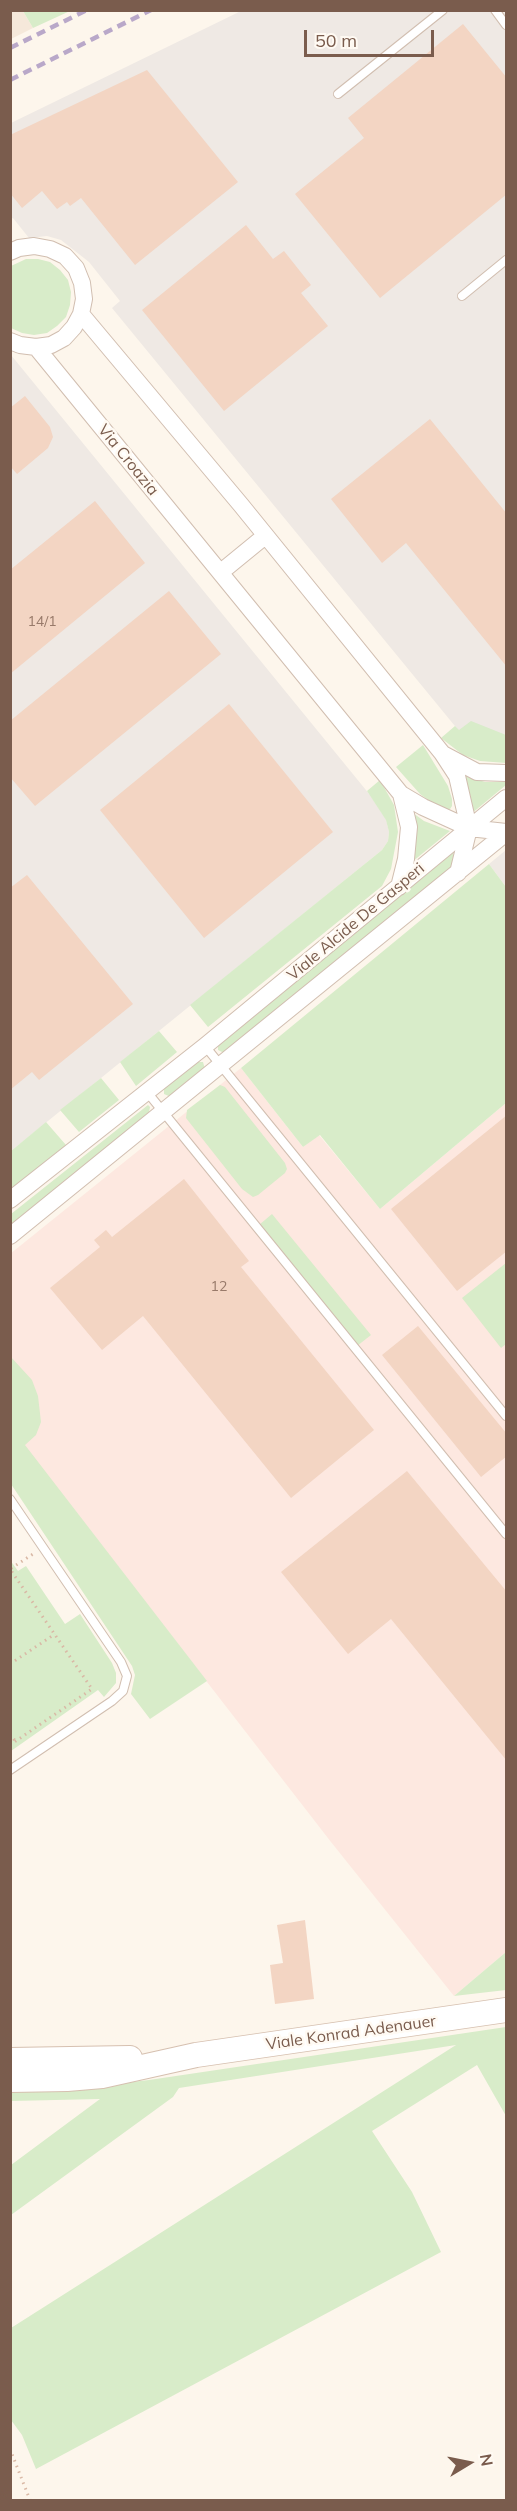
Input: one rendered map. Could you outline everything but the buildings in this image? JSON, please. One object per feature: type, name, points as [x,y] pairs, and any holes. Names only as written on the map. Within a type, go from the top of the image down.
[{"type":"main road","name":"Viale Konrad Adenauer","points":[[10,2080],[102,2076],[196,2055],[507,2010]]},
{"type":"main road","name":"Viale Konrad Adenauer","points":[[10,2060],[196,2055]]},
{"type":"street","points":[[10,252],[18,248],[34,246],[51,249],[64,256],[76,268],[82,283],[84,299],[81,314],[74,327],[64,338],[51,345],[36,347],[10,341]]},
{"type":"street","points":[[81,314],[442,753],[457,776],[470,828],[458,873]]},
{"type":"street","name":"Via Croazia","points":[[36,347],[401,794],[423,807],[470,828],[507,832]]},
{"type":"street","points":[[221,572],[265,536]]},
{"type":"street","points":[[442,753],[477,771],[507,773]]},
{"type":"street","name":"Via Croazia","points":[[399,887],[406,859],[409,827],[401,794]]},
{"type":"street","name":"Viale Alcide De Gasperi","points":[[11,1199],[205,1046],[507,798]]},
{"type":"street","name":"Viale Alcide De Gasperi","points":[[10,1236],[507,832]]},
{"type":"lane","points":[[338,94],[443,10]]},
{"type":"lane","points":[[495,10],[507,25]]},
{"type":"lane","points":[[462,296],[507,260]]},
{"type":"lane","points":[[205,1046],[507,1416]]},
{"type":"lane","points":[[147,1092],[507,1534]]},
{"type":"lane","points":[[10,1499],[121,1662],[127,1676],[123,1690],[112,1701],[10,1770]]},
{"type":"path","points":[[10,1745],[92,1689],[10,1569],[22,1561]]},
{"type":"path","points":[[10,1664],[55,1634]]},
{"type":"path","points":[[10,1734],[16,1742]]},
{"type":"path","points":[[10,2449],[30,2500]]},
{"type":"shaded area","points":[[11,10],[23,11],[33,28],[11,39]]},
{"type":"shaded area","points":[[241,11],[506,11],[506,735],[459,731],[112,308],[120,301],[89,262],[61,240],[47,236],[29,238],[13,218],[11,219],[11,123]]},
{"type":"shaded area","points":[[11,355],[370,795],[386,819],[389,832],[388,841],[382,850],[11,1151]]},
{"type":"shaded area","points":[[506,850],[506,887],[489,864]]},
{"type":"shaded area","points":[[241,1068],[303,1147],[319,1135],[380,1209],[506,1103],[506,1952],[454,1996],[331,1842],[11,1429],[10,1254]]},
{"type":"green space","points":[[23,11],[70,11],[33,28]]},
{"type":"green space","points":[[26,259],[50,262],[68,280],[71,292],[66,317],[47,333],[34,335],[11,328],[11,266]]},
{"type":"green space","points":[[471,721],[506,735],[506,763],[480,761],[463,755],[441,738],[455,726],[459,730]]},
{"type":"green space","points":[[423,745],[448,786],[452,799],[450,809],[445,810],[435,805],[420,794],[396,767]]},
{"type":"green space","points":[[460,774],[485,782],[506,782],[506,785],[471,814],[471,797]]},
{"type":"green space","points":[[380,780],[394,805],[398,832],[391,869],[382,886],[208,1027],[190,1005],[382,850],[388,841],[389,832],[386,820],[367,791]]},
{"type":"green space","points":[[413,813],[424,821],[450,831],[412,862],[416,842]]},
{"type":"green space","points":[[454,852],[451,867],[224,1053],[218,1050],[218,1045]]},
{"type":"green space","points":[[489,864],[506,887],[506,1103],[380,1209],[320,1135],[303,1147],[241,1068]]},
{"type":"green space","points":[[159,1031],[177,1052],[136,1086],[120,1062]]},
{"type":"green space","points":[[198,1062],[203,1062],[205,1069],[171,1097],[164,1094],[164,1089]]},
{"type":"green space","points":[[101,1078],[119,1100],[79,1132],[60,1110]]},
{"type":"green space","points":[[220,1085],[225,1087],[285,1163],[287,1169],[285,1173],[253,1197],[242,1189],[186,1118],[187,1110]]},
{"type":"green space","points":[[148,1105],[149,1112],[11,1226],[11,1214]]},
{"type":"green space","points":[[46,1122],[66,1145],[11,1189],[11,1151]]},
{"type":"green space","points":[[272,1214],[371,1335],[357,1346],[259,1225]]},
{"type":"green space","points":[[506,1263],[506,1344],[501,1348],[462,1298]]},
{"type":"green space","points":[[10,1356],[32,1380],[38,1396],[41,1422],[36,1435],[25,1445],[207,1681],[150,1719],[131,1694],[135,1675],[132,1666],[11,1484]]},
{"type":"green space","points":[[10,1560],[18,1571],[26,1566],[65,1624],[80,1614],[116,1673],[116,1683],[104,1697],[98,1690],[11,1751]]},
{"type":"green space","points":[[506,1952],[506,1990],[454,1996]]},
{"type":"green space","points":[[506,2027],[506,2116],[477,2065],[372,2131],[412,2192],[441,2252],[36,2469],[22,2435],[11,2420],[11,2328],[456,2045],[179,2088],[173,2097],[11,2215],[11,2165],[100,2099],[11,2101],[11,2087],[96,2086],[149,2080]]},
{"type":"railway","points":[[10,48],[87,10]]},
{"type":"railway","points":[[10,80],[151,10]]}]
